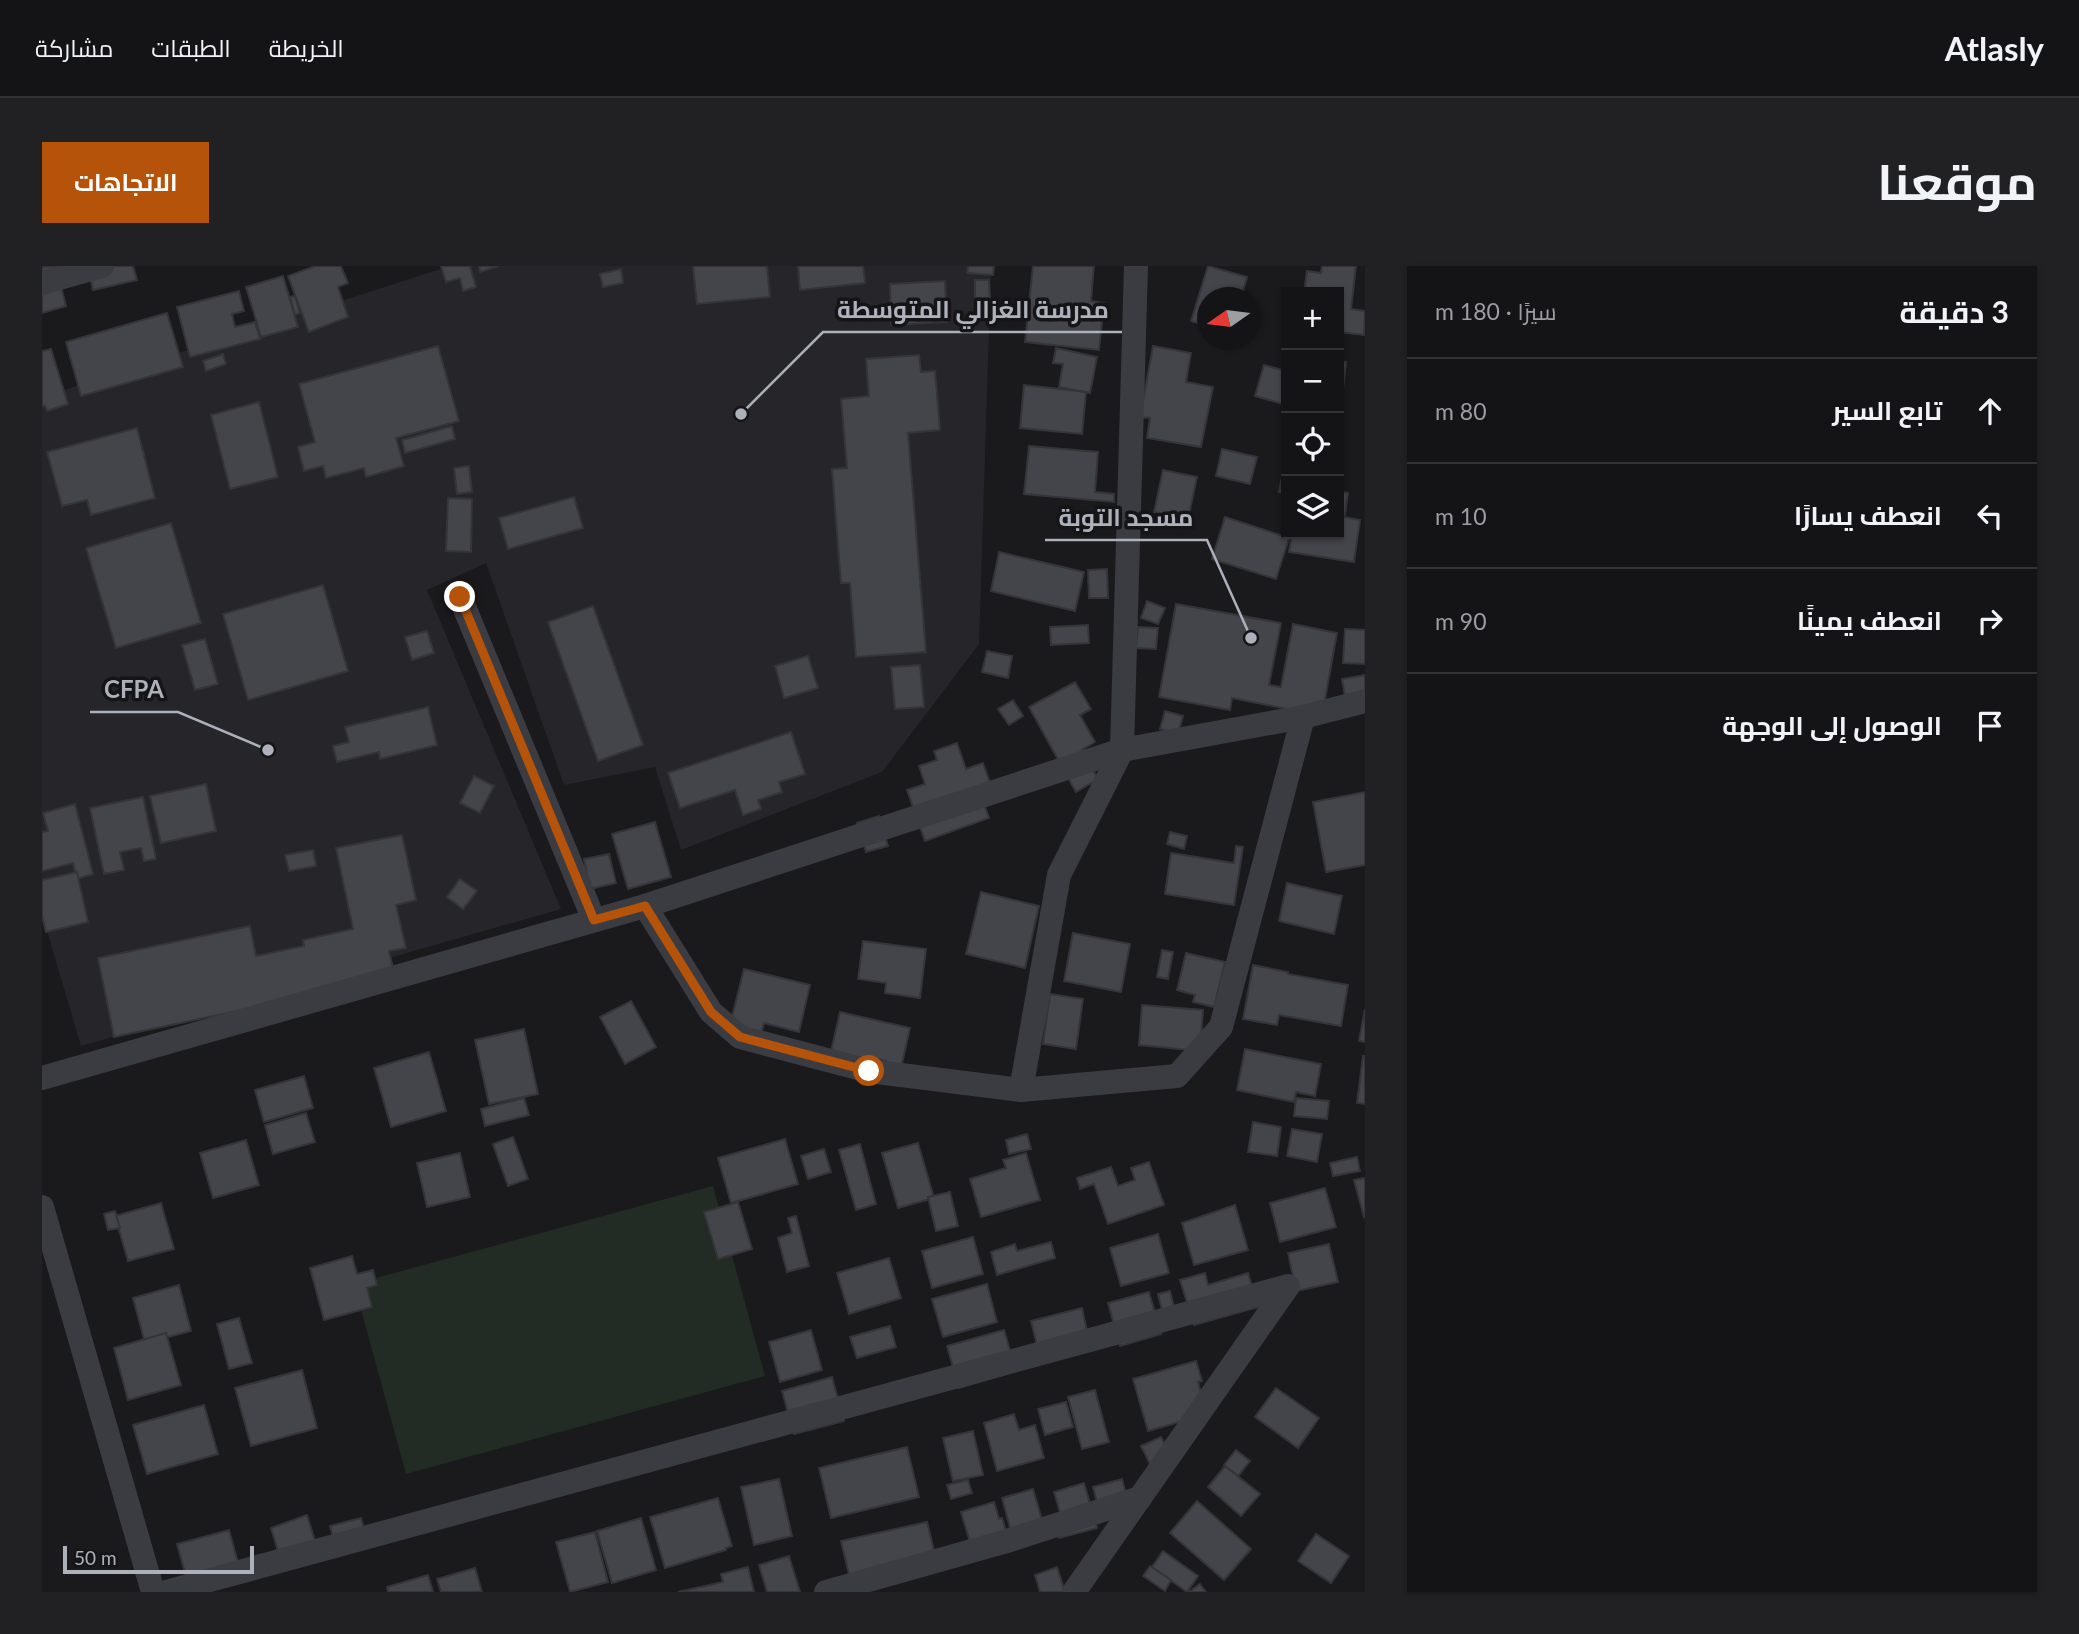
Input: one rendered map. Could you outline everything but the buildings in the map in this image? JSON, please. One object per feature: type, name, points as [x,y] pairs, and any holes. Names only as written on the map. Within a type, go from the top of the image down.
[{"type":"street","points":[[42,283],[102,266]]},
{"type":"street","points":[[1021,1090],[1059,875],[1122,750],[1136,266]]},
{"type":"street","points":[[460,597],[594,920]]},
{"type":"street","points":[[42,1078],[645,906],[1122,750],[1303,717],[1365,701]]},
{"type":"street","points":[[645,906],[711,1012],[740,1037],[869,1071],[1021,1090],[1177,1076],[1221,1027],[1303,717]]},
{"type":"street","points":[[42,1206],[153,1592]]},
{"type":"street","points":[[166,1592],[1288,1286],[1074,1592]]},
{"type":"street","points":[[826,1592],[1007,1541],[1140,1498]]},
{"type":"shaded area","points":[[450,266],[991,266],[979,644],[882,772],[681,850],[655,767],[564,785],[486,563],[427,590],[561,909],[81,1046],[42,914],[42,397]]},
{"type":"shaded area","points":[[713,1186],[765,1376],[406,1474],[354,1284]]},
{"type":"place","name":"مدرسة الغزالي المتوسطة","points":[[741,414]]},
{"type":"place","name":"مسجد التوبة","points":[[1251,638]]},
{"type":"place","name":"CFPA","points":[[268,750]]},
{"type":"route","points":[[460,597],[594,920],[645,906],[711,1012],[740,1037],[869,1071]]}]
